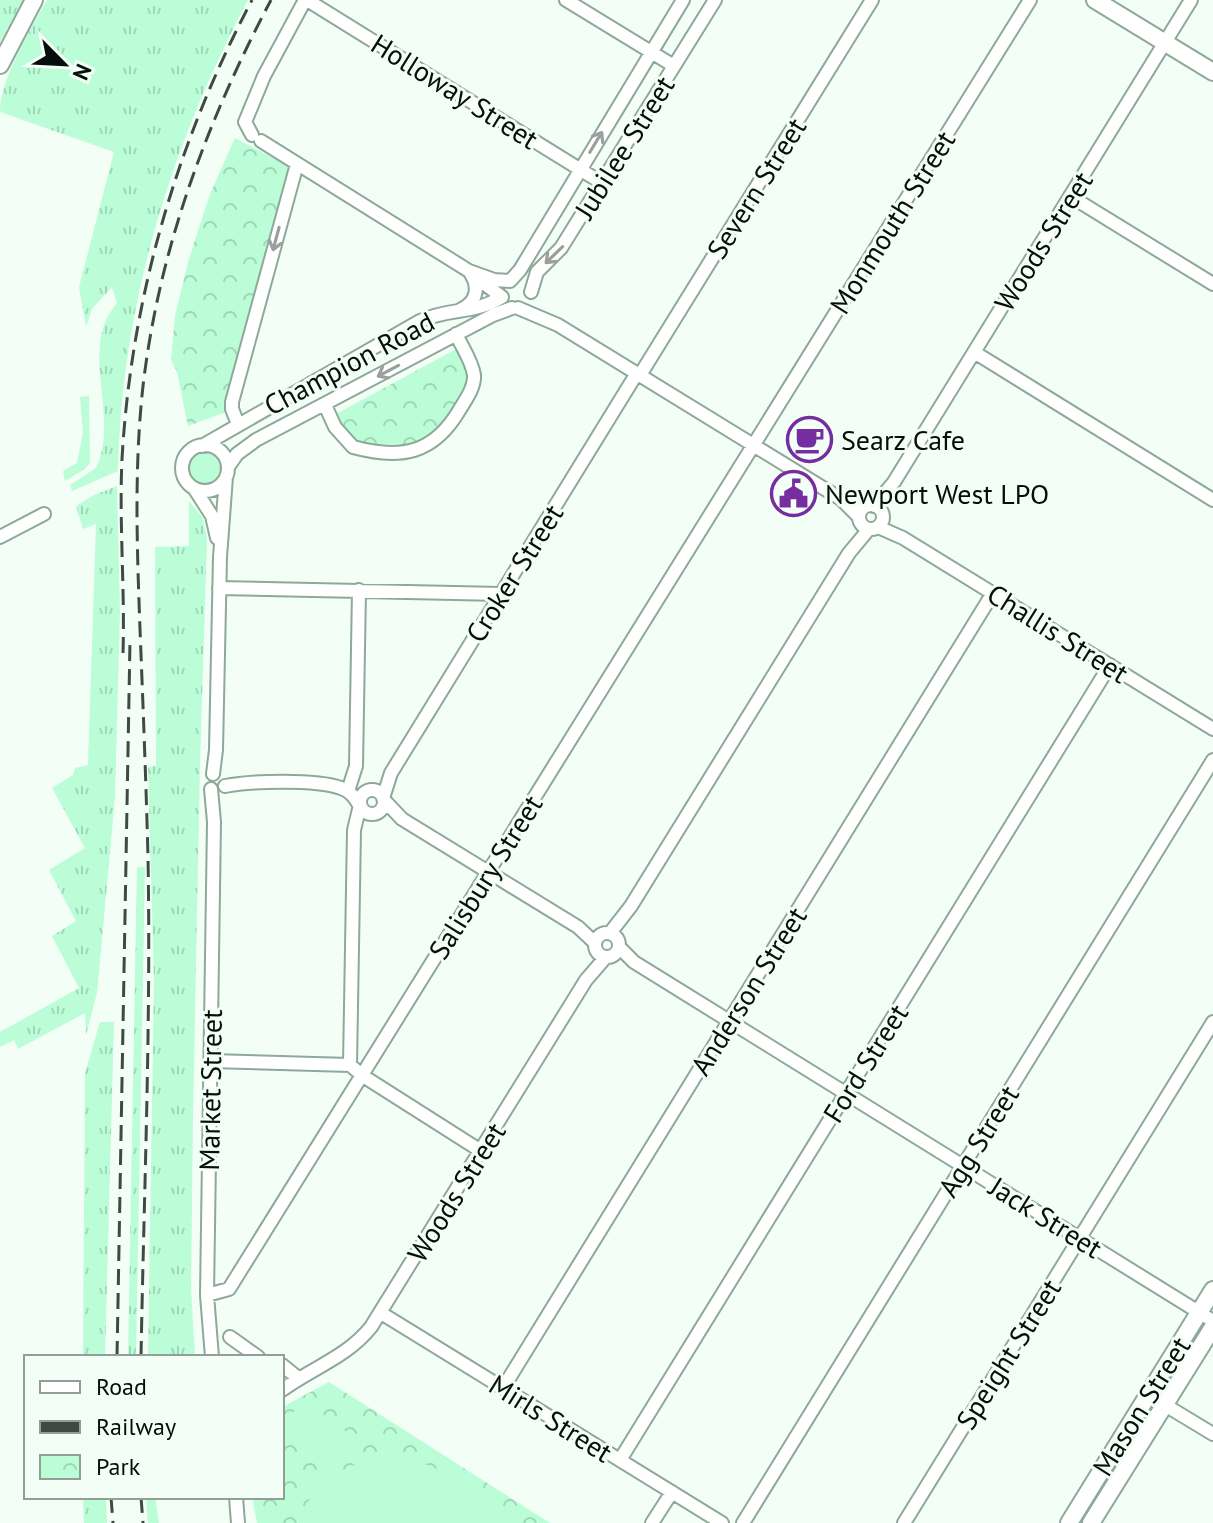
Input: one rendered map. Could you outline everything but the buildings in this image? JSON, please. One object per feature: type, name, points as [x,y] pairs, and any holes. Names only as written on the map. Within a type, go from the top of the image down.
[{"type":"street","points":[[0,65],[34,0]]},
{"type":"street","points":[[306,0],[264,76],[245,122],[256,138],[469,271],[515,308],[528,303],[531,292],[523,281],[494,280],[469,271]]},
{"type":"street","name":"Holloway Street","points":[[306,0],[602,183]]},
{"type":"street","points":[[566,0],[674,66]]},
{"type":"street","name":"Jubilee Street","points":[[510,280],[520,270],[683,0]]},
{"type":"street","name":"Jubilee Street","points":[[531,292],[537,272],[561,248],[715,0]]},
{"type":"street","name":"Severn Street","points":[[638,374],[872,0]]},
{"type":"street","name":"Monmouth Street","points":[[753,445],[1030,0]]},
{"type":"street","points":[[1095,0],[1213,72]]},
{"type":"street","name":"Woods Street","points":[[284,1388],[351,1349],[381,1313],[1191,0]]},
{"type":"street","points":[[238,424],[231,407],[232,400],[297,164]]},
{"type":"street","points":[[1070,196],[1213,284]]},
{"type":"street","points":[[460,310],[475,298],[476,283],[469,271]]},
{"type":"street","points":[[502,297],[503,287],[510,280]]},
{"type":"street","name":"Challis Street","points":[[531,292],[537,304],[558,325]]},
{"type":"street","name":"Champion Road","points":[[202,446],[420,321],[440,312],[480,309],[502,297]]},
{"type":"street","name":"Challis Street","points":[[515,308],[558,325],[1213,729]]},
{"type":"street","name":"Champion Road","points":[[227,472],[234,457],[253,442],[493,315],[515,308]]},
{"type":"street","points":[[325,405],[335,427],[353,447],[405,452],[423,448],[445,433],[473,385],[473,372],[456,334]]},
{"type":"street","points":[[974,352],[1213,500]]},
{"type":"street","name":"Croker Street","points":[[384,799],[391,773],[638,374]]},
{"type":"street","name":"Salisbury Street","points":[[207,1295],[229,1289],[753,445]]},
{"type":"street","points":[[202,446],[220,451],[227,472],[214,489],[204,491],[194,488],[184,477],[183,465],[188,453],[202,446]]},
{"type":"street","name":"Market Street","points":[[212,1355],[207,1295],[214,822],[219,782],[216,750],[220,557],[227,472]]},
{"type":"street","name":"Market Street","points":[[194,488],[214,521],[220,557]]},
{"type":"street","points":[[0,537],[44,514]]},
{"type":"street","points":[[219,588],[501,594]]},
{"type":"street","points":[[359,590],[356,766],[350,787],[364,812],[374,814]]},
{"type":"street","name":"Anderson Street","points":[[503,1388],[993,593]]},
{"type":"street","name":"Ford Street","points":[[620,1460],[1110,665]]},
{"type":"street","name":"Agg Street","points":[[743,1523],[1213,760]]},
{"type":"street","name":"Croker Street","points":[[371,790],[391,773]]},
{"type":"street","points":[[219,782],[324,784],[339,781],[350,787],[379,792],[384,799],[382,809],[358,828],[354,838]]},
{"type":"street","points":[[350,1065],[354,838],[361,796],[371,790]]},
{"type":"street","name":"Jack Street","points":[[384,799],[402,819],[487,873],[1206,1316]]},
{"type":"street","name":"Jack Street","points":[[374,814],[402,819]]},
{"type":"street","name":"Speight Street","points":[[904,1523],[1213,1022]]},
{"type":"street","points":[[210,1061],[350,1065],[481,1151]]},
{"type":"street","name":"Mason Street","points":[[1069,1523],[1206,1316],[1213,1290]]},
{"type":"street","name":"Mirls Street","points":[[381,1313],[722,1523]]},
{"type":"street","name":"Mason Street","points":[[1091,1523],[1213,1327]]},
{"type":"street","points":[[230,1337],[255,1355]]},
{"type":"street","points":[[284,1367],[298,1378]]},
{"type":"street","points":[[1165,1405],[1213,1434]]},
{"type":"street","points":[[652,1523],[672,1492]]},
{"type":"street","points":[[236,1499],[238,1523]]},
{"type":"green space","points":[[0,0],[24,0],[0,42]]},
{"type":"green space","points":[[47,0],[248,0],[196,112],[155,228],[129,348],[121,409],[118,471],[72,491],[70,485],[96,468],[102,448],[100,341],[106,321],[117,303],[112,287],[92,309],[86,327],[79,287],[114,152],[0,112],[10,70]]},
{"type":"green space","points":[[235,138],[290,167],[224,413],[188,426],[177,372],[171,360],[175,316],[210,194]]},
{"type":"green space","points":[[458,348],[471,379],[445,427],[419,445],[359,444],[353,440],[336,414]]},
{"type":"green space","points":[[89,396],[90,463],[65,481],[63,471],[77,463],[83,433],[80,397]]},
{"type":"green space","points":[[206,451],[218,456],[223,468],[218,480],[206,485],[194,480],[189,468],[194,456]]},
{"type":"green space","points":[[117,486],[120,611],[115,797],[97,993],[86,1035],[85,1013],[18,1049],[14,1040],[0,1047],[0,1032],[79,988],[52,936],[76,921],[49,870],[85,848],[52,788],[73,775],[75,768],[88,765],[96,524],[83,529],[76,506]]},
{"type":"green space","points":[[189,501],[203,518],[207,539],[193,1117],[191,1289],[195,1355],[148,1355],[154,981],[148,767],[156,766],[155,547],[189,546]]},
{"type":"green space","points":[[137,867],[145,867],[136,1355],[128,1355]]},
{"type":"green space","points":[[100,1022],[114,1022],[105,1355],[83,1355],[85,1073]]},
{"type":"green space","points":[[329,1382],[550,1523],[257,1523],[252,1499],[284,1499],[286,1405]]},
{"type":"green space","points":[[303,1399],[352,1436],[329,1465],[284,1430]]},
{"type":"green space","points":[[391,1455],[457,1478],[487,1498],[511,1523],[298,1523],[313,1495],[323,1484],[347,1468]]},
{"type":"green space","points":[[83,1499],[106,1499],[107,1523],[84,1523]]},
{"type":"green space","points":[[146,1499],[155,1499],[159,1523],[148,1523]]},
{"type":"railway","points":[[123,653],[122,459],[127,399],[147,280],[180,165],[201,109],[252,0]]},
{"type":"railway","points":[[141,1355],[149,982],[137,538],[138,447],[143,386],[161,285],[189,187],[226,92],[271,0]]},
{"type":"railway","points":[[117,1355],[130,641]]},
{"type":"railway","points":[[111,1499],[113,1523]]},
{"type":"railway","points":[[141,1499],[143,1523]]},
{"type":"place","name":"Searz Cafe","points":[[810,439]]},
{"type":"place","name":"Newport West LPO","points":[[794,493]]}]
